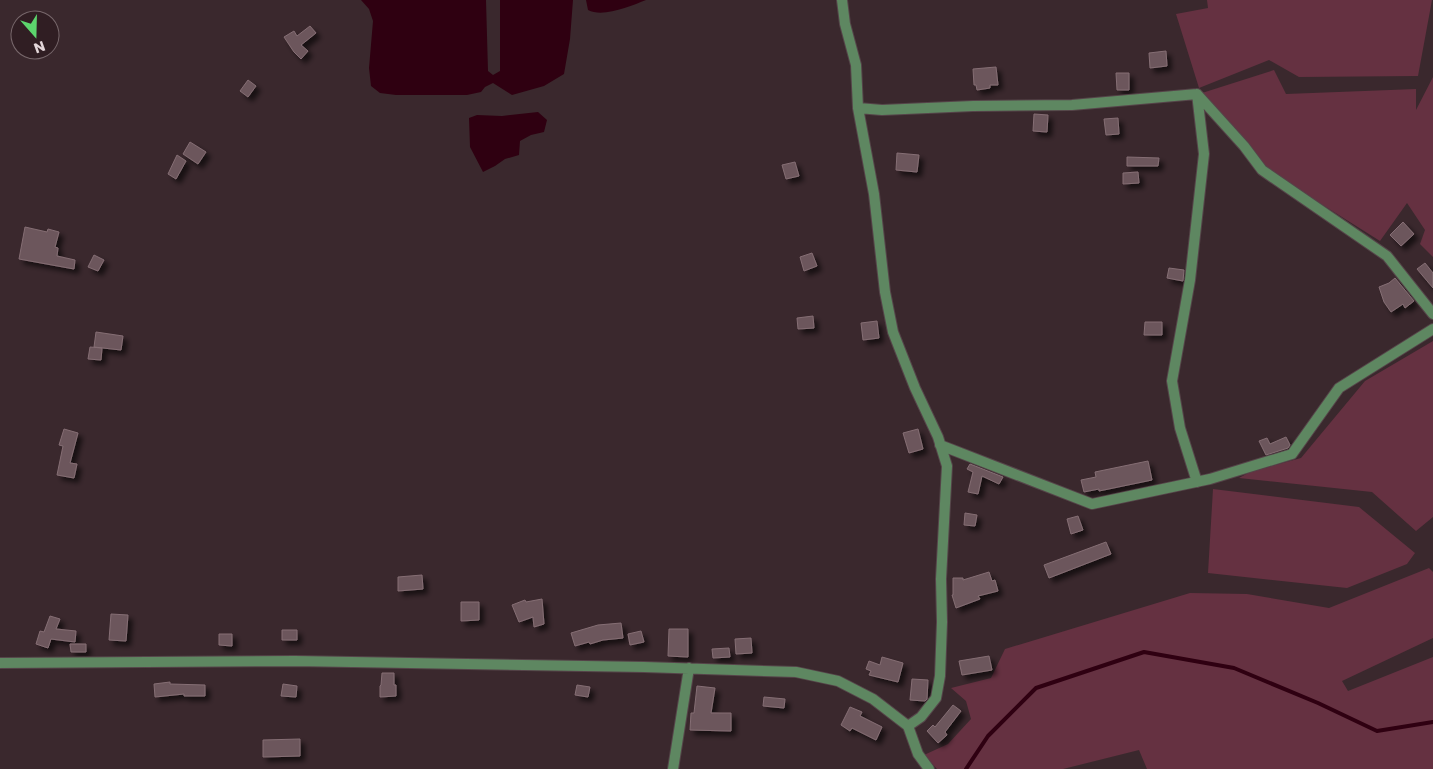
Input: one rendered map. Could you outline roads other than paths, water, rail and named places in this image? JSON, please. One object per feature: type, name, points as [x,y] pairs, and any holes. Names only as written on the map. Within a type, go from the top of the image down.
[{"type":"street","points":[[842,0],[845,24],[856,65],[858,108],[874,194],[885,292],[893,332],[915,388],[938,437],[947,466],[941,579],[940,676],[936,698],[921,717],[908,726]]},
{"type":"street","points":[[858,108],[882,110],[1072,104],[1197,94]]},
{"type":"street","points":[[1197,94],[1244,146],[1262,170],[1387,256],[1433,314]]},
{"type":"street","points":[[1197,94],[1204,154],[1190,280],[1172,380],[1180,428],[1197,482]]},
{"type":"street","points":[[940,445],[1092,504],[1210,479],[1292,454],[1339,388],[1433,329]]},
{"type":"street","points":[[0,663],[295,661],[689,668],[796,672],[838,681],[873,699],[908,726],[918,754],[928,769]]},
{"type":"street","points":[[673,769],[689,668]]},
{"type":"waterway","points":[[966,769],[988,736],[1036,688],[1144,652],[1234,668],[1318,703],[1377,731],[1433,722]]}]
